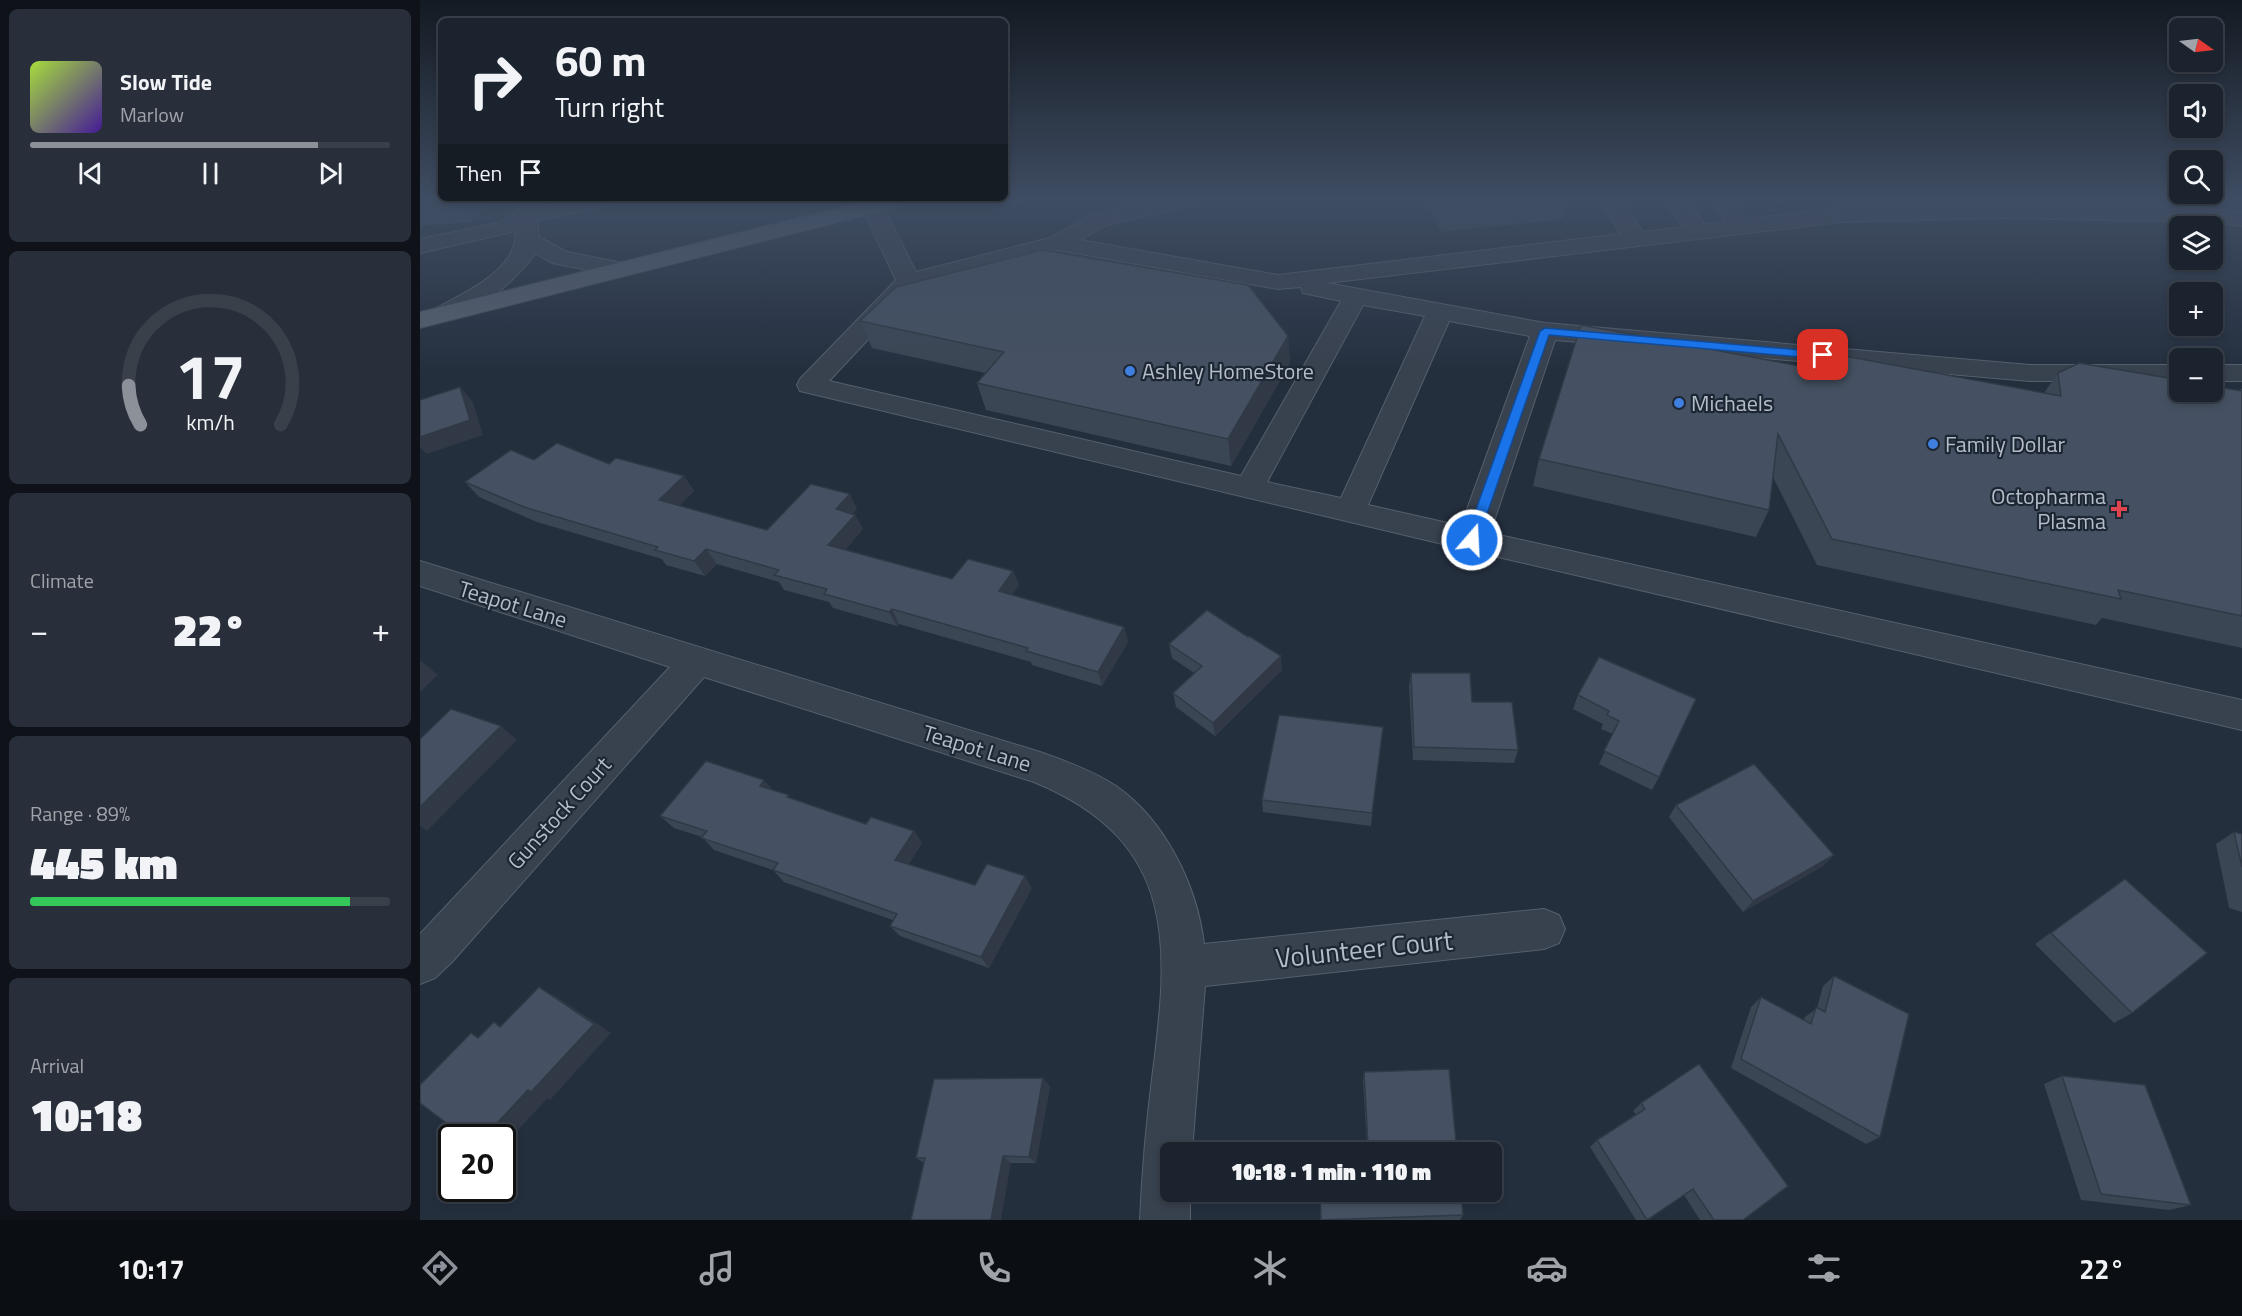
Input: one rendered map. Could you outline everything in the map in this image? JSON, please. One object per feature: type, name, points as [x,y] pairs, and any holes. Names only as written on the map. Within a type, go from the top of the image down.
[{"type":"main road","points":[[420,320],[667,257]]},
{"type":"street","points":[[446,313],[501,278],[519,257]]},
{"type":"street","points":[[559,257],[620,269]]},
{"type":"street","points":[[900,257],[909,281]]},
{"type":"street","points":[[1003,257],[909,281],[810,385],[1350,512],[2242,715]]},
{"type":"street","points":[[1137,257],[1545,331],[2030,373],[2169,373]]},
{"type":"street","points":[[1278,282],[1487,257]]},
{"type":"street","points":[[1249,488],[1356,296]]},
{"type":"street","points":[[1350,512],[1440,312]]},
{"type":"street","points":[[1472,540],[1545,331]]},
{"type":"street","points":[[2223,373],[2242,373]]},
{"type":"street","name":"Teapot Lane","points":[[420,573],[1040,768],[1083,786],[1119,812],[1163,872],[1179,914],[1184,967],[1166,1163],[1165,1220]]},
{"type":"street","name":"Gunstock Court","points":[[420,963],[697,661]]},
{"type":"street","name":"Volunteer Court","points":[[1184,967],[1544,929]]},
{"type":"building","name":"Ashley HomeStore","points":[[1015,257],[1083,257],[1248,285],[1288,336],[1228,439],[977,383],[1004,352],[860,321],[896,287]]},
{"type":"building","points":[[1581,325],[1805,367],[1812,350],[2061,396],[2058,373],[2079,363],[2169,378],[2169,402],[2223,402],[2223,388],[2242,391],[2242,616],[2118,590],[2121,599],[1832,539],[1778,434],[1769,510],[1539,459]]},
{"type":"building","points":[[460,387],[470,420],[420,437],[420,400]]},
{"type":"building","points":[[557,443],[609,464],[616,458],[684,476],[659,500],[767,530],[811,484],[850,494],[836,509],[855,515],[828,545],[952,579],[968,559],[1013,571],[999,591],[1124,627],[1098,672],[1026,651],[1028,648],[892,609],[889,612],[824,594],[827,589],[774,575],[779,570],[706,549],[694,561],[655,550],[658,547],[524,507],[465,482],[511,450],[534,460]]},
{"type":"building","points":[[1207,610],[1281,656],[1213,723],[1173,693],[1202,666],[1169,644]]},
{"type":"building","points":[[1599,657],[1696,699],[1659,777],[1604,751],[1619,721],[1607,715],[1609,711],[1578,695]]},
{"type":"building","points":[[1411,673],[1470,673],[1472,702],[1512,702],[1518,750],[1414,747]]},
{"type":"building","points":[[451,709],[501,726],[420,807],[420,739]]},
{"type":"building","points":[[1279,715],[1383,727],[1372,813],[1262,800]]},
{"type":"building","points":[[706,761],[764,780],[760,786],[789,795],[787,797],[866,824],[871,817],[914,831],[895,860],[975,885],[987,864],[1025,876],[981,957],[890,926],[897,914],[773,870],[778,863],[701,838],[707,831],[660,816]]},
{"type":"building","points":[[1754,764],[1834,855],[1753,901],[1676,805]]},
{"type":"building","points":[[2234,832],[2242,834],[2242,867]]},
{"type":"building","points":[[2125,879],[2207,953],[2132,1013],[2051,933]]},
{"type":"building","points":[[1834,976],[1909,1014],[1880,1137],[1741,1059],[1761,997],[1811,1024],[1816,1007],[1825,1012]]},
{"type":"building","points":[[539,987],[594,1024],[531,1092],[528,1090],[496,1124],[448,1124],[420,1103],[420,1085],[471,1033],[478,1038],[494,1022],[500,1027]]},
{"type":"building","points":[[1699,1064],[1788,1186],[1743,1220],[1714,1220],[1693,1189],[1647,1220],[1597,1140],[1645,1109],[1641,1103]]},
{"type":"building","points":[[1449,1069],[1456,1142],[1368,1142],[1364,1072]]},
{"type":"building","points":[[2062,1076],[2145,1085],[2191,1205],[2101,1194]]},
{"type":"building","points":[[1043,1078],[1029,1157],[1003,1156],[991,1220],[911,1220],[925,1158],[916,1158],[934,1079]]},
{"type":"building","points":[[1320,1202],[1462,1202],[1463,1215],[1321,1220]]},
{"type":"place","name":"Ashley HomeStore","points":[[1130,371]]},
{"type":"place","name":"Michaels","points":[[1679,403]]},
{"type":"place","name":"Family Dollar","points":[[1933,444]]},
{"type":"place","name":"Octopharma Plasma","points":[[2119,509]]},
{"type":"route","points":[[1472,540],[1545,331],[1823,355]]}]
